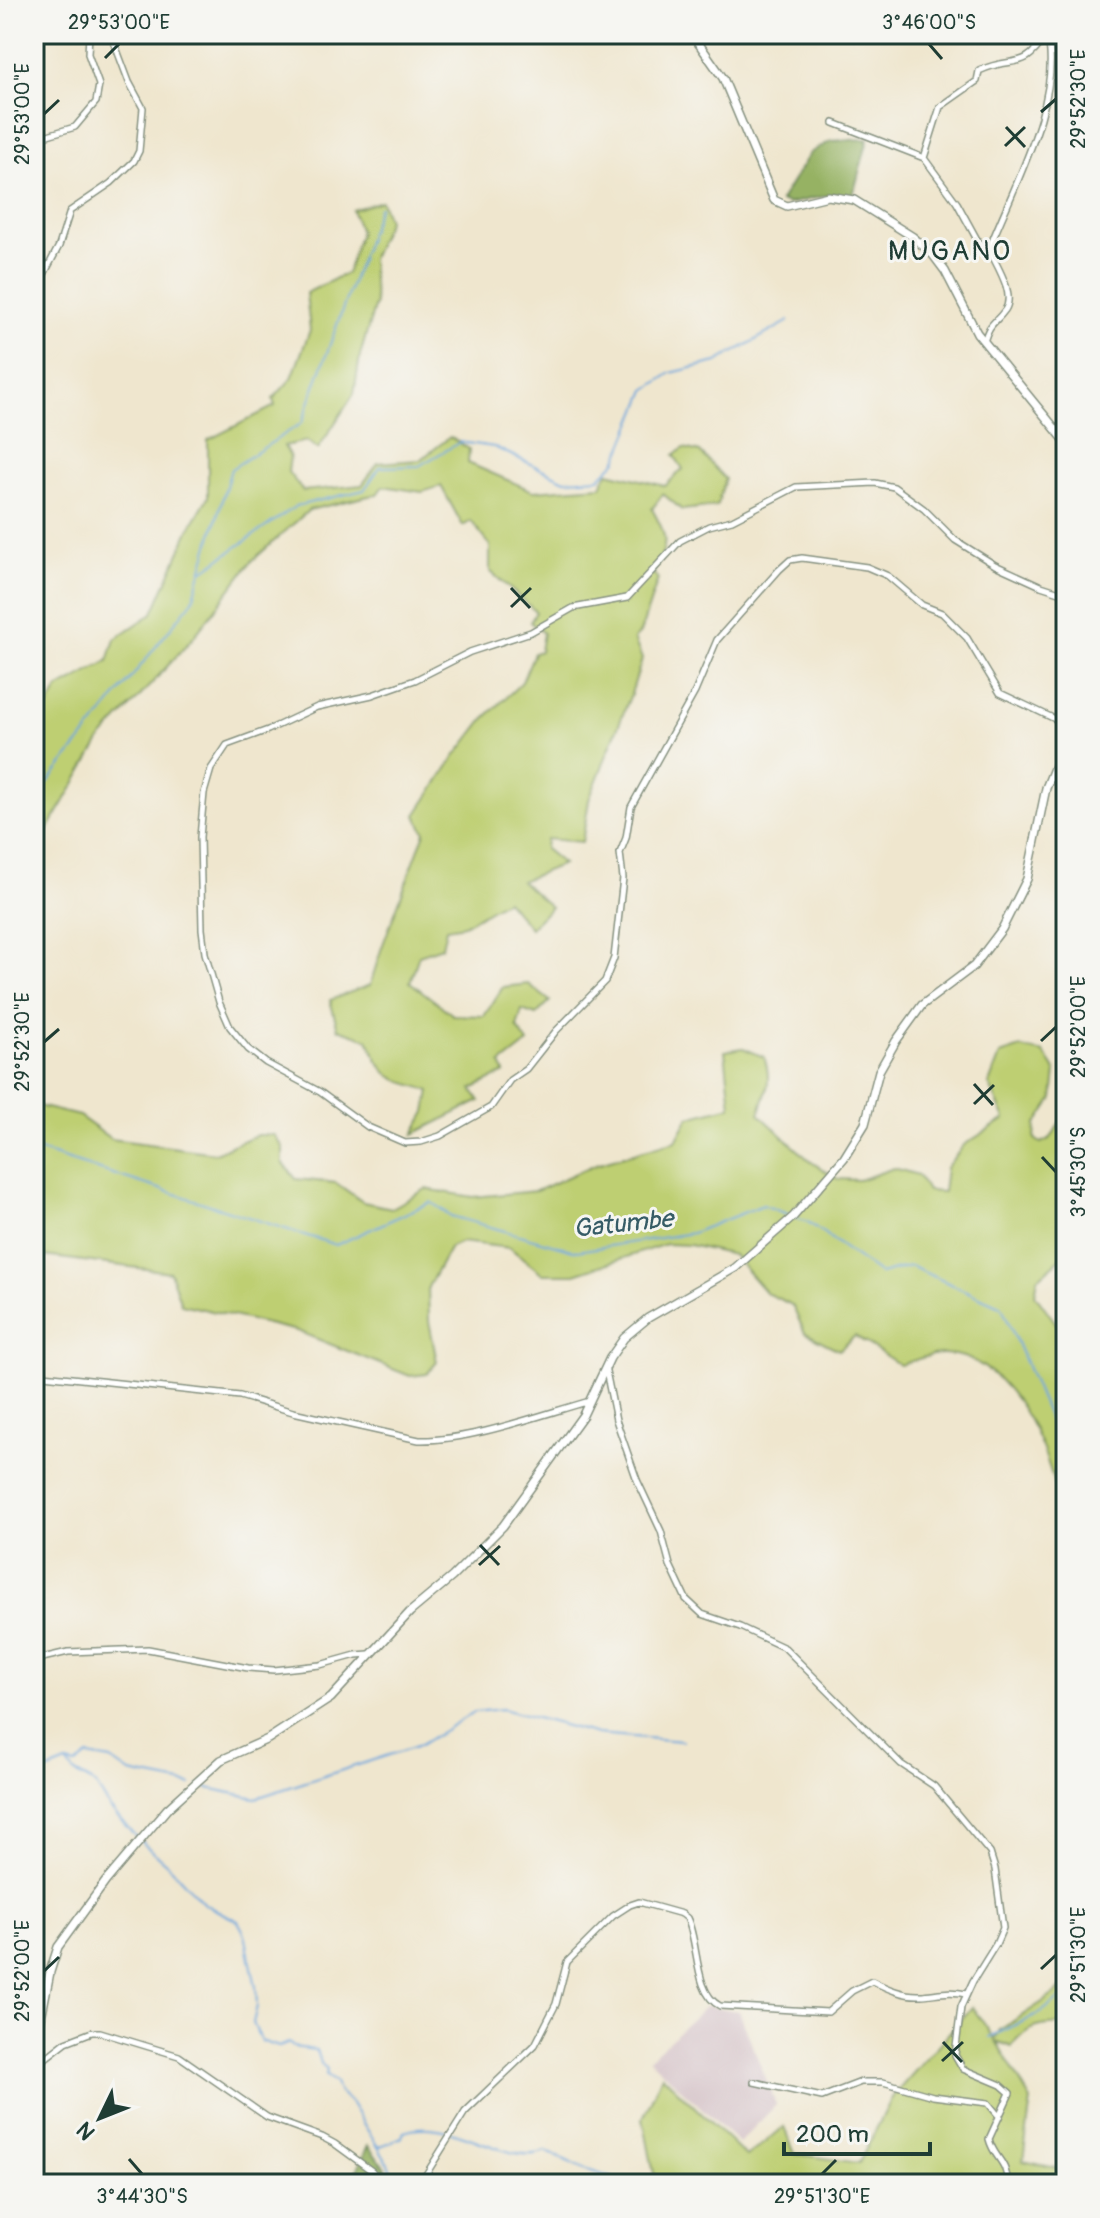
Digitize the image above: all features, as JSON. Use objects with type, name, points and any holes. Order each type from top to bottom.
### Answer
[{"type":"main road","points":[[692,34],[723,78],[774,200],[787,206],[828,196],[854,200],[913,237],[945,271],[970,323],[984,343],[1066,442]]},
{"type":"main road","points":[[34,2054],[58,1947],[106,1881],[153,1825],[196,1780],[221,1760],[268,1739],[324,1704],[410,1612],[494,1537],[591,1401],[616,1349],[633,1330],[648,1318],[735,1268],[793,1217],[850,1151],[865,1124],[883,1062],[902,1032],[922,1005],[981,958],[1002,929],[1027,879],[1046,788],[1066,739]]},
{"type":"street","points":[[34,139],[75,127],[96,102],[99,85],[89,58],[89,34]]},
{"type":"street","points":[[34,293],[59,246],[70,211],[111,183],[134,161],[139,151],[143,108],[129,82],[111,34]]},
{"type":"street","points":[[989,249],[1006,206],[1021,180],[1050,88],[1052,52],[1047,34]]},
{"type":"street","points":[[924,158],[940,107],[977,81],[979,71],[992,64],[1024,61],[1036,53],[1047,34]]},
{"type":"street","points":[[834,123],[924,158],[957,203],[980,245],[989,249],[1009,297],[1007,308],[989,325],[984,343]]},
{"type":"street","points":[[1066,594],[995,565],[955,540],[924,509],[894,487],[875,483],[796,487],[732,520],[709,526],[680,541],[627,598],[573,608],[531,632],[470,652],[415,680],[372,695],[317,707],[233,742],[220,751],[211,769],[204,793],[201,826],[202,929],[205,953],[219,1002],[230,1027],[248,1049],[392,1140],[421,1142],[440,1136],[491,1107],[510,1080],[526,1069],[556,1031],[605,981],[614,958],[623,878],[620,853],[631,807],[695,692],[717,640],[790,560],[802,558],[858,565],[888,576],[922,605],[942,613],[967,638],[1000,693],[1055,719],[1066,720]]},
{"type":"street","points":[[605,1370],[616,1420],[637,1480],[661,1531],[670,1565],[686,1599],[702,1614],[785,1648],[901,1764],[934,1786],[990,1853],[1003,1928],[961,2007],[955,2055],[963,2069],[1008,2089],[1009,2098],[998,2115],[989,2139],[1007,2169],[1007,2184]]},
{"type":"street","points":[[34,1374],[240,1396],[293,1412],[419,1440],[474,1433],[591,1401]]},
{"type":"street","points":[[34,1660],[68,1652],[148,1649],[274,1670],[320,1665],[369,1654]]},
{"type":"street","points":[[420,2184],[465,2112],[535,2045],[556,2004],[567,1962],[613,1916],[630,1905],[639,1902],[687,1918],[704,1988],[713,2002],[720,2006],[828,2012],[852,1991],[872,1981],[907,1994],[945,1991],[966,1994]]},
{"type":"street","points":[[34,2067],[66,2042],[92,2032],[169,2052],[267,2117],[335,2144],[372,2171],[383,2184]]},
{"type":"street","points":[[754,2082],[822,2097],[861,2082],[883,2082],[933,2096],[988,2103],[998,2115]]},
{"type":"shaded area","points":[[706,2006],[739,2011],[776,2105],[739,2143],[649,2059]]},
{"type":"green space","points":[[868,139],[852,199],[834,194],[788,204],[780,201],[810,153],[831,141]]},
{"type":"green space","points":[[381,201],[388,220],[371,259],[375,304],[360,356],[354,394],[318,449],[307,441],[284,446],[290,457],[288,472],[303,491],[362,485],[378,463],[420,460],[450,437],[469,449],[468,463],[533,491],[601,486],[608,472],[665,486],[683,469],[674,455],[684,448],[700,452],[725,479],[717,506],[682,510],[663,494],[652,509],[664,534],[664,548],[653,573],[658,579],[640,633],[634,639],[642,659],[589,800],[582,842],[546,839],[545,849],[563,864],[521,881],[551,907],[530,928],[506,900],[464,925],[446,928],[442,947],[419,955],[410,982],[453,1015],[484,1016],[503,987],[528,984],[550,1001],[536,1015],[522,1010],[517,1027],[528,1043],[501,1064],[505,1073],[472,1089],[480,1101],[414,1134],[426,1112],[430,1091],[390,1076],[379,1063],[368,1039],[338,1029],[330,1000],[370,985],[425,832],[416,815],[484,719],[522,682],[534,653],[540,651],[543,633],[530,622],[536,612],[490,571],[490,545],[471,521],[463,526],[441,486],[422,492],[383,486],[377,494],[309,510],[252,561],[193,638],[102,738],[34,853],[34,721],[45,712],[58,689],[108,661],[115,639],[153,613],[190,528],[208,497],[208,440],[275,406],[273,399],[292,378],[310,330],[306,293],[347,273],[360,232],[352,210]]},
{"type":"green space","points":[[743,1048],[764,1057],[768,1072],[768,1086],[759,1114],[810,1161],[838,1179],[859,1180],[894,1168],[918,1175],[927,1191],[943,1192],[946,1168],[964,1145],[1005,1119],[989,1084],[1000,1055],[1021,1048],[1044,1053],[1056,1072],[1053,1099],[1036,1125],[1035,1139],[1041,1143],[1051,1138],[1066,1112],[1066,1254],[1038,1278],[1035,1294],[1066,1337],[1066,1579],[1061,1556],[1057,1498],[1049,1467],[1030,1422],[1002,1382],[984,1367],[964,1357],[937,1354],[900,1365],[855,1336],[839,1350],[805,1333],[792,1305],[766,1293],[733,1255],[689,1245],[666,1244],[575,1274],[543,1274],[510,1248],[461,1242],[450,1247],[428,1287],[429,1321],[437,1362],[427,1374],[410,1376],[297,1331],[181,1304],[170,1272],[44,1256],[34,1250],[34,1105],[79,1116],[111,1139],[215,1153],[256,1135],[274,1135],[283,1147],[283,1163],[296,1179],[336,1183],[363,1202],[392,1208],[426,1189],[473,1197],[536,1191],[596,1164],[676,1141],[689,1117],[731,1106],[725,1051]]},
{"type":"green space","points":[[1066,1983],[1066,2024],[1035,2027],[1012,2047],[996,2041],[1031,2100],[1023,2161],[1066,2170],[1066,2184],[656,2184],[643,2118],[662,2075],[746,2157],[784,2127],[795,2154],[859,2163],[893,2096],[972,2007],[995,2039],[1000,2030]]},
{"type":"green space","points":[[368,2146],[385,2168],[386,2184],[350,2184]]},
{"type":"waterway","points":[[34,800],[193,600],[231,469],[302,423],[379,207]]},
{"type":"waterway","points":[[201,572],[296,506],[364,490],[380,467],[419,466],[460,442],[494,447],[565,480],[599,478],[617,460],[646,390],[671,373],[717,362],[789,321]]},
{"type":"waterway","name":"Gatumbe","points":[[34,1149],[336,1245],[431,1202],[451,1216],[577,1251],[692,1233],[763,1205],[790,1215]]},
{"type":"waterway","name":"Gatumbe","points":[[796,1218],[808,1222],[880,1274],[910,1266],[1002,1307],[1066,1459]]},
{"type":"waterway","points":[[1048,1419],[1066,1422]]},
{"type":"waterway","points":[[198,1786],[256,1798],[420,1745],[474,1712],[502,1709],[597,1734],[682,1741]]},
{"type":"waterway","points":[[34,1776],[67,1763],[76,1765],[88,1756],[111,1760],[130,1773],[191,1785]]},
{"type":"waterway","points":[[67,1763],[75,1773],[95,1784],[110,1808],[137,1838],[168,1865],[204,1904],[238,1921],[245,1934],[256,1987],[257,2006],[253,2023],[261,2041],[279,2047],[289,2043],[293,2047],[316,2050],[320,2063],[327,2069],[326,2076],[335,2082],[338,2091],[350,2102],[378,2147],[402,2137],[404,2131],[440,2129],[514,2153],[545,2151],[615,2179]]},
{"type":"waterway","points":[[990,2037],[1035,2016],[1066,1995]]},
{"type":"waterway","points":[[378,2147],[396,2184]]},
{"type":"district","name":"MUGANO","points":[[950,250]]}]
